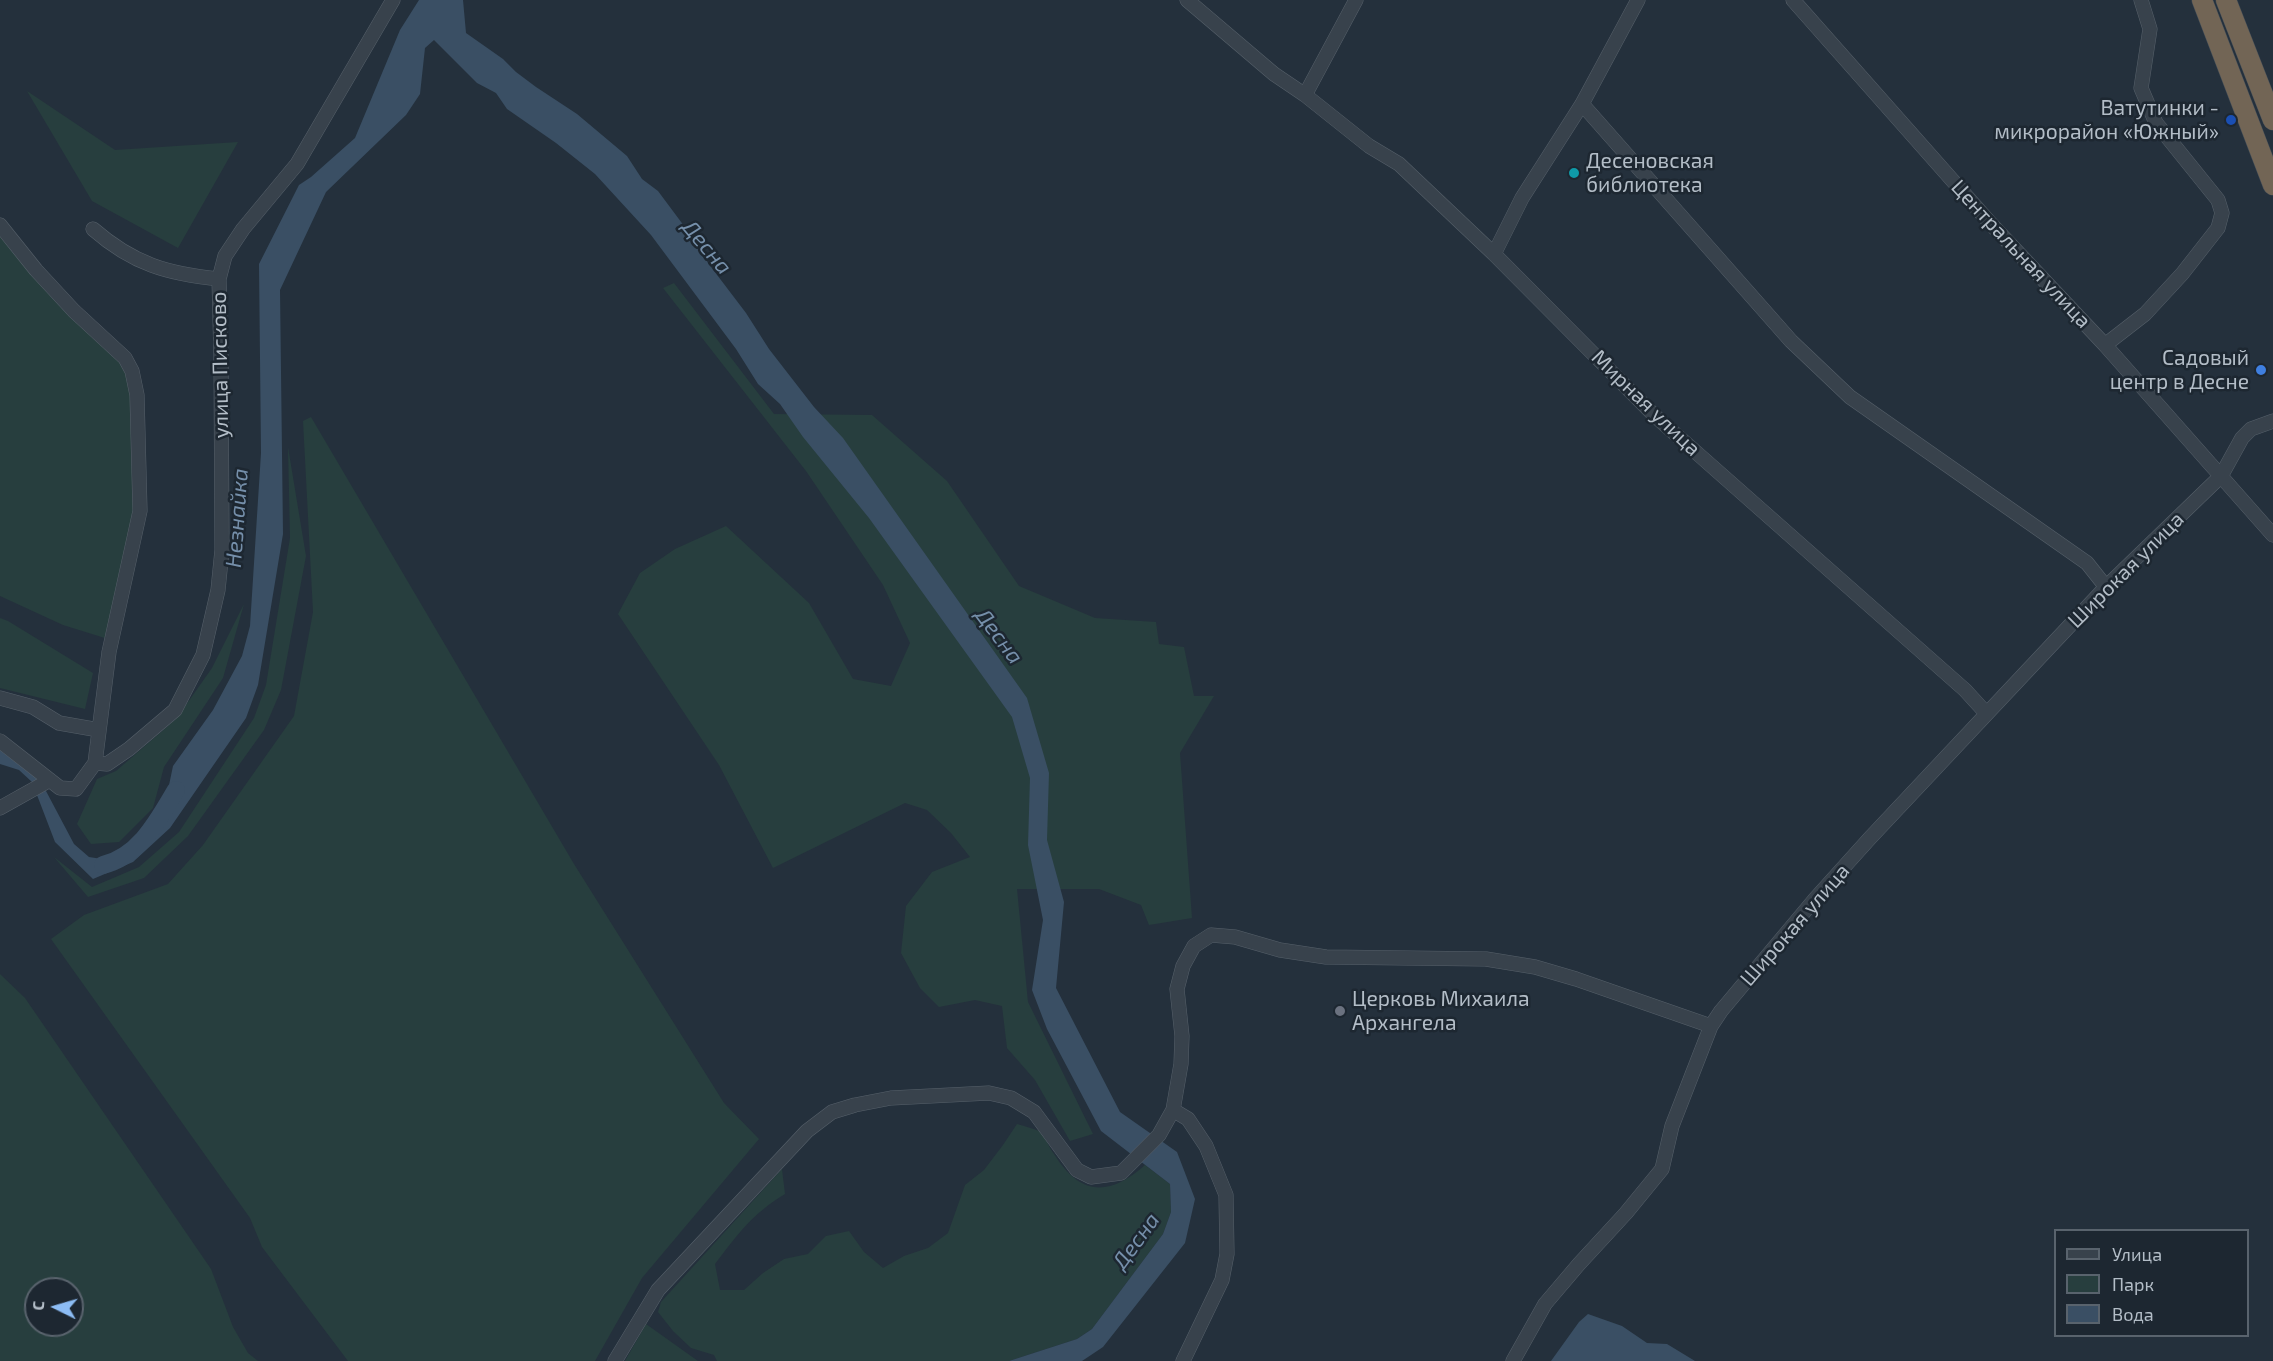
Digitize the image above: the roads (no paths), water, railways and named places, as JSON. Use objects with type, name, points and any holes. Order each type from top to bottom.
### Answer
[{"type":"highway","points":[[2202,0],[2273,185]]},
{"type":"highway","points":[[2226,0],[2273,120]]},
{"type":"street","name":"улица Писково","points":[[95,763],[107,764],[175,710],[202,655],[218,590],[222,550],[219,279],[225,256],[243,229],[297,164],[393,0]]},
{"type":"street","name":"Мирная улица","points":[[1187,0],[1274,74],[1305,95],[1369,146],[1399,164],[1494,254],[1655,416],[1965,690],[1986,713]]},
{"type":"street","points":[[1305,95],[1356,0]]},
{"type":"street","points":[[1494,254],[1522,198],[1582,104],[1638,0]]},
{"type":"street","name":"Центральная улица","points":[[1793,0],[1991,224],[2105,345],[2273,535]]},
{"type":"street","points":[[2105,345],[2145,314],[2182,274],[2218,228],[2222,213],[2218,200],[2156,123],[2141,88],[2150,29],[2141,0]]},
{"type":"street","points":[[1582,104],[1791,341],[1850,398],[2086,563],[2106,587]]},
{"type":"street","points":[[0,225],[36,270],[74,311],[125,358],[132,370],[137,395],[140,511],[109,652],[95,763],[76,789],[60,788],[47,782],[0,741]]},
{"type":"street","points":[[93,229],[139,261],[182,275],[219,279]]},
{"type":"street","name":"Широкая улица","points":[[1513,1361],[1545,1304],[1578,1264],[1641,1197],[1662,1169],[1672,1126],[1711,1026],[1721,1011],[1815,899],[1986,713],[2106,587],[2221,476],[2242,438],[2252,429],[2273,421]]},
{"type":"street","points":[[0,698],[33,707],[59,723],[99,730]]},
{"type":"street","points":[[0,808],[47,782]]},
{"type":"street","points":[[615,1361],[658,1290],[807,1131],[832,1112],[891,1098],[989,1094],[1011,1098],[1034,1112],[1077,1170],[1091,1177],[1121,1173],[1159,1135],[1173,1110],[1181,1064],[1182,1036],[1177,989],[1183,966],[1194,946],[1211,935],[1235,937],[1280,950],[1326,957],[1486,959],[1535,967],[1711,1026]]},
{"type":"street","points":[[1173,1110],[1188,1119],[1206,1146],[1226,1196],[1227,1254],[1222,1280],[1183,1361]]},
{"type":"water","points":[[419,0],[463,0],[466,33],[503,59],[536,87],[577,114],[627,156],[642,179],[658,191],[746,313],[769,349],[814,407],[843,438],[1027,698],[1049,773],[1047,840],[1064,902],[1056,988],[1120,1112],[1177,1152],[1195,1199],[1185,1243],[1103,1347],[1082,1361],[1009,1361],[1077,1339],[1092,1329],[1163,1234],[1171,1212],[1170,1184],[1101,1131],[1047,1029],[1032,990],[1043,920],[1028,845],[1030,778],[1012,717],[869,518],[803,437],[780,404],[758,384],[736,349],[651,235],[595,174],[507,109],[496,93],[477,83],[434,40],[425,48],[420,94],[406,115],[326,192],[280,290],[283,534],[258,685],[246,718],[170,828],[133,862],[93,879],[55,842],[32,782],[19,770],[0,764],[0,747],[37,774],[74,844],[89,857],[115,861],[148,838],[163,814],[173,766],[213,710],[242,656],[250,626],[261,453],[259,264],[299,185],[355,138],[400,30]]},
{"type":"water","points":[[1588,1314],[1622,1326],[1647,1343],[1667,1344],[1695,1361],[1551,1361],[1579,1322]]},
{"type":"waterway","name":"Незнайка","points":[[103,865],[127,854],[138,845],[155,825],[176,790]]},
{"type":"place","name":"Ватутинки - микрорайон «Южный»","points":[[2231,120]]},
{"type":"place","name":"Десеновская библиотека","points":[[1574,173]]},
{"type":"place","name":"Садовый центр в Десне","points":[[2261,370]]},
{"type":"place","name":"Церковь Михаила Архангела","points":[[1340,1011]]},
{"type":"water label","name":"Десна","points":[[707,247]]},
{"type":"water label","name":"Десна","points":[[999,636]]},
{"type":"water label","name":"Десна","points":[[1136,1241]]}]
